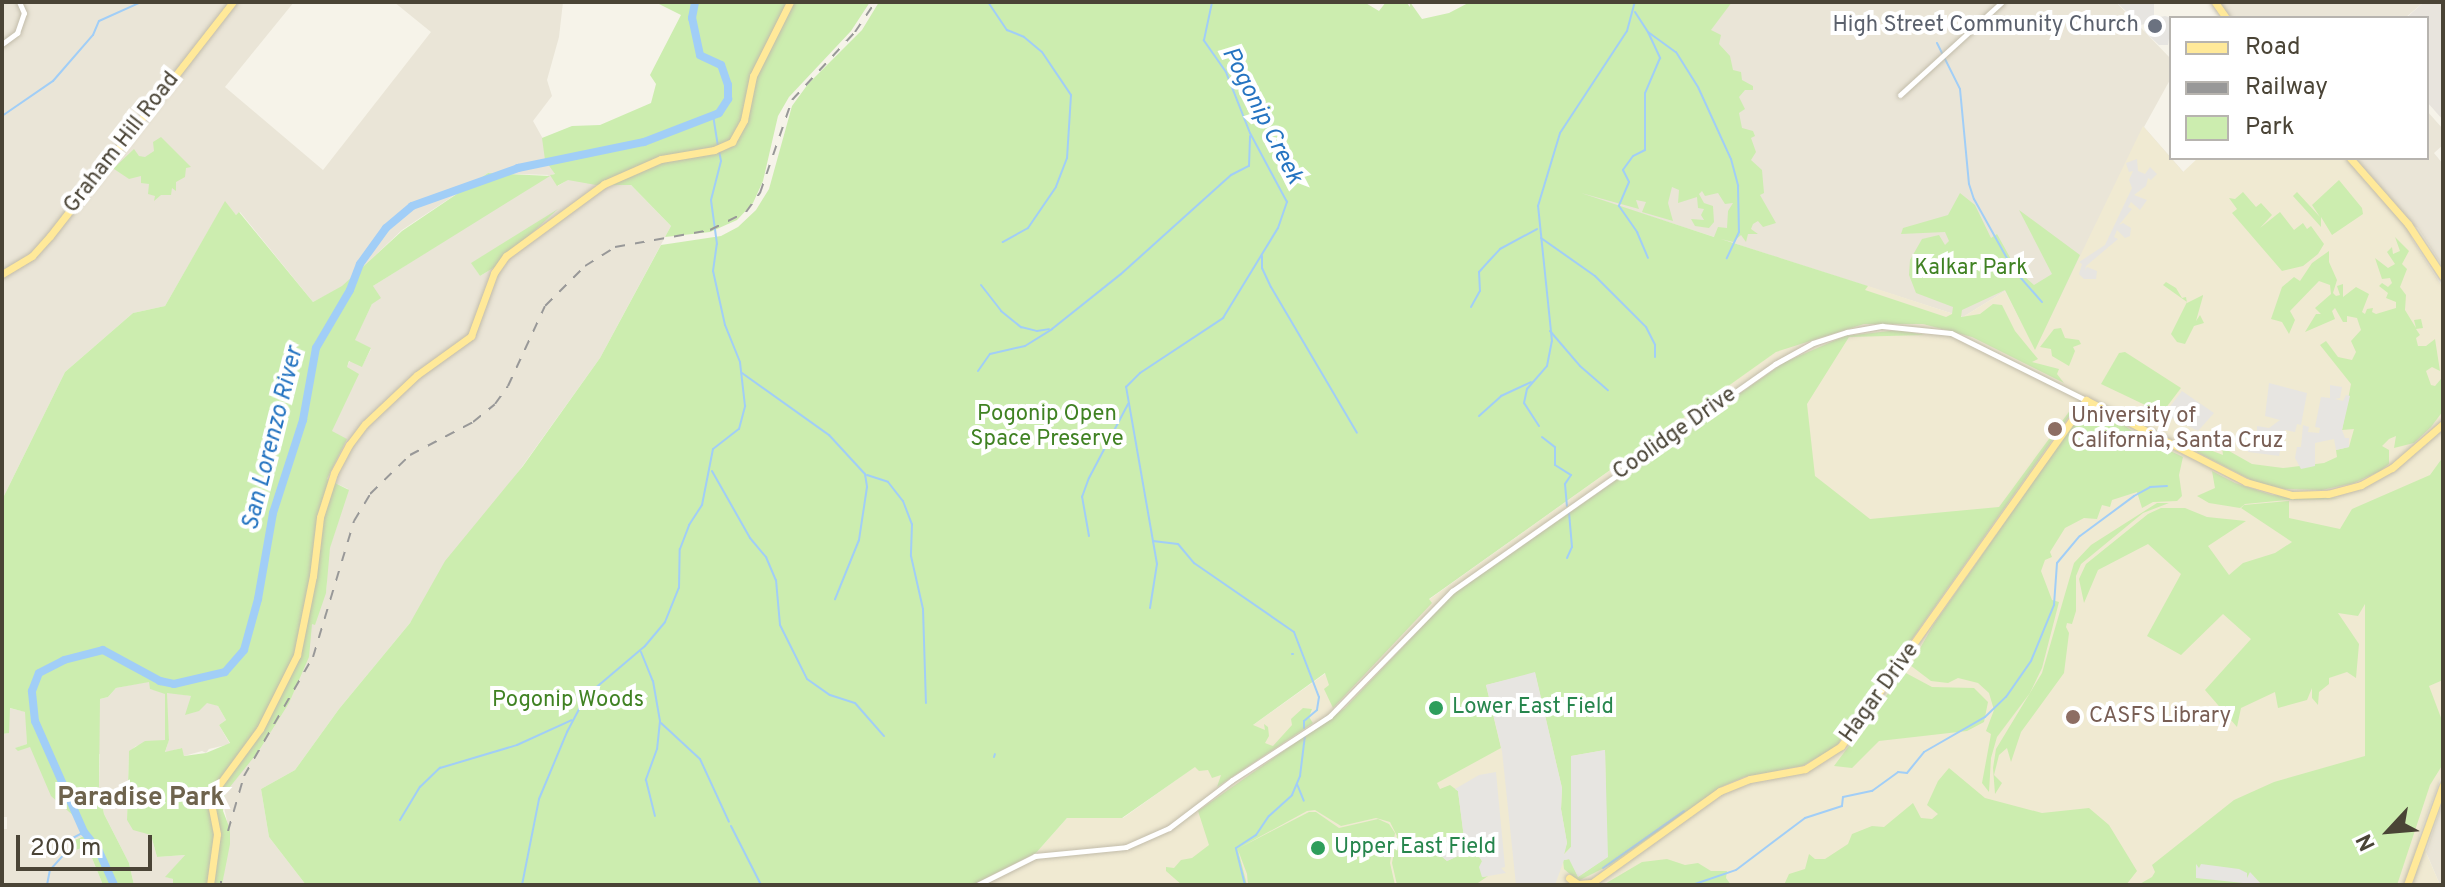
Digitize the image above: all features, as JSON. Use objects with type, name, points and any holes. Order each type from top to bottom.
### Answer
[{"type":"main road","name":"Graham Hill Road","points":[[2,274],[32,256],[50,236],[233,2]]},
{"type":"main road","points":[[210,885],[216,842],[210,797],[260,729],[297,655],[313,576],[320,517],[334,473],[349,445],[365,424],[417,375],[471,336],[494,273],[506,256],[596,188],[661,159],[718,149],[732,142],[742,127],[753,76],[790,2]]},
{"type":"main road","points":[[2352,160],[2408,224],[2443,277]]},
{"type":"main road","name":"Coolidge Drive","points":[[2086,400],[2246,482],[2292,495],[2328,494],[2361,485],[2392,468],[2443,424]]},
{"type":"main road","name":"Hagar Drive","points":[[1590,884],[1720,791],[1750,779],[1805,769],[1841,746],[2086,400]]},
{"type":"main road","name":"Coolidge Drive","points":[[2435,429],[2443,416]]},
{"type":"main road","points":[[2407,885],[2443,785]]},
{"type":"main road","points":[[1568,882],[1590,884]]},
{"type":"street","points":[[2,44],[17,33],[24,13],[19,2]]},
{"type":"street","points":[[1900,95],[2002,2]]},
{"type":"street","name":"Coolidge Drive","points":[[977,885],[1035,856],[1126,847],[1169,828],[1232,780],[1335,712],[1452,591],[1758,376],[1813,343],[1847,332],[1882,326],[1951,333],[2086,400]]},
{"type":"shaded area","points":[[2,2],[294,2],[225,87],[323,170],[431,32],[394,2],[563,2],[559,37],[547,80],[552,96],[533,121],[561,171],[551,175],[558,186],[591,165],[624,178],[671,226],[600,358],[410,623],[339,709],[295,770],[261,789],[269,837],[306,885],[222,885],[230,834],[223,803],[225,792],[326,592],[327,580],[324,580],[330,547],[348,489],[327,479],[346,439],[331,432],[358,374],[346,368],[350,361],[362,366],[371,349],[354,340],[372,304],[373,286],[549,175],[488,173],[402,230],[342,287],[313,302],[240,212],[236,215],[225,202],[165,306],[133,313],[65,372],[2,500]],"holes":[[[552,214],[495,267],[480,276],[472,263]]]},
{"type":"shaded area","points":[[1675,2],[2116,2],[2169,57],[2169,82],[2144,127],[2169,155],[2169,160],[2173,160],[2281,283],[2035,350],[2005,291],[1963,317],[1562,188]]},
{"type":"shaded area","points":[[2116,2],[2154,2],[2154,16],[2150,19],[2169,17],[2168,45],[2159,45],[2144,31],[2159,20],[2141,25]]},
{"type":"shaded area","points":[[2216,2],[2424,2],[2407,16],[2226,16]]},
{"type":"shaded area","points":[[2424,2],[2443,2],[2443,120],[2429,104],[2429,16],[2408,16]]},
{"type":"shaded area","points":[[2429,113],[2443,129],[2443,145],[2434,153],[2443,164],[2443,267],[2418,228],[2408,223],[2354,160],[2429,160]]},
{"type":"shaded area","name":"University of California, Santa Cruz","points":[[2143,126],[2169,156],[2169,160],[2183,172],[2196,160],[2349,160],[2385,203],[2393,205],[2408,224],[2412,239],[2443,288],[2443,772],[2419,836],[2440,885],[915,885],[1036,853],[1067,818],[1123,818],[1868,286],[1963,317],[2005,291],[2035,349]]},
{"type":"shaded area","points":[[2137,159],[2138,171],[2145,174],[2150,167],[2157,174],[2151,180],[2148,178],[2146,186],[2134,195],[2147,200],[2140,210],[2131,202],[2128,207],[2132,209],[2119,225],[2123,223],[2131,228],[2130,236],[2125,238],[2117,230],[2114,237],[2118,239],[2086,266],[2085,271],[2087,267],[2097,271],[2096,279],[2084,279],[2079,274],[2082,264],[2079,262],[2105,245],[2132,188],[2129,180],[2133,171],[2129,172],[2126,163]]},
{"type":"shaded area","points":[[2269,383],[2307,393],[2301,425],[2297,424],[2295,432],[2285,430],[2279,456],[2248,452],[2250,442],[2257,437],[2257,426],[2269,428],[2280,420],[2265,416]]},
{"type":"shaded area","points":[[2330,385],[2342,387],[2340,398],[2335,399],[2343,401],[2346,395],[2350,396],[2342,430],[2345,438],[2349,438],[2349,447],[2336,450],[2334,439],[2315,443],[2315,466],[2301,469],[2295,458],[2297,447],[2301,447],[2303,425],[2309,427],[2308,432],[2319,433],[2320,428],[2315,427],[2321,397],[2330,398]]},
{"type":"shaded area","points":[[2182,391],[2214,413],[2198,431],[2164,414]]},
{"type":"shaded area","points":[[1535,672],[1562,788],[1561,809],[1567,843],[1564,855],[1571,847],[1571,756],[1605,750],[1608,857],[1578,877],[1569,859],[1564,860],[1555,885],[1516,885],[1502,751],[1486,685]]},
{"type":"shaded area","points":[[150,681],[150,689],[191,696],[218,706],[226,720],[219,725],[230,744],[209,749],[206,753],[202,751],[184,756],[181,748],[165,753],[169,739],[166,699],[165,740],[136,746],[129,752],[127,820],[151,835],[157,857],[185,855],[166,877],[174,879],[173,885],[134,885],[129,863],[104,814],[99,789],[100,754],[88,755],[100,699],[108,697],[116,688]]},
{"type":"shaded area","points":[[9,708],[26,712],[27,744],[16,748],[30,746],[77,818],[84,836],[72,840],[76,850],[87,846],[103,885],[2,885],[2,829],[7,829],[7,817],[2,817],[2,734],[8,733]]},
{"type":"shaded area","points":[[1496,772],[1505,867],[1501,868],[1506,873],[1482,877],[1479,867],[1482,861],[1474,849],[1447,861],[1432,848],[1449,836],[1464,838],[1458,791],[1455,789],[1479,775]]},
{"type":"shaded area","points":[[2443,801],[2443,885],[2440,885],[2426,852]]},
{"type":"shaded area","points":[[2196,864],[2199,868],[2201,864],[2239,869],[2247,873],[2247,878],[2250,872],[2262,885],[2196,878]]},
{"type":"green space","points":[[655,2],[870,2],[851,31],[789,97],[778,116],[763,181],[753,203],[737,220],[710,232],[665,237],[671,226],[631,185],[596,185],[568,180],[557,186],[550,175],[555,174],[545,160],[542,138],[572,126],[600,125],[651,103],[656,84],[650,75],[681,15]]},
{"type":"green space","name":"Pogonip Woods","points":[[879,2],[1364,2],[1379,11],[1386,2],[1406,2],[1410,7],[1410,2],[1422,19],[1449,13],[1470,2],[1732,2],[1711,30],[1721,35],[1719,44],[1730,56],[1733,70],[1741,72],[1742,80],[1753,86],[1753,90],[1745,90],[1739,97],[1745,109],[1739,113],[1742,128],[1753,131],[1755,136],[1751,138],[1756,152],[1751,160],[1762,170],[1764,193],[1760,195],[1776,223],[1763,227],[1758,221],[1753,224],[1751,229],[1758,234],[1748,234],[1746,242],[1741,235],[1733,242],[1721,239],[1868,286],[1865,290],[1946,317],[1952,314],[1953,307],[1916,293],[1909,275],[1910,260],[1922,239],[1939,235],[1945,245],[1949,241],[1945,232],[1901,234],[1903,228],[1948,215],[1960,193],[1975,205],[1991,238],[1997,234],[2017,270],[2034,285],[2052,274],[2019,210],[2080,255],[2035,350],[2005,290],[1962,310],[1961,317],[1980,314],[1993,304],[2002,305],[2015,331],[2038,359],[2032,362],[2059,369],[2057,374],[2064,383],[1972,337],[1923,324],[1864,324],[1776,352],[1429,599],[1432,603],[1333,708],[1324,689],[1329,685],[1325,673],[1253,725],[1265,730],[1264,724],[1268,727],[1269,736],[1265,743],[1273,746],[1292,725],[1291,719],[1303,708],[1312,709],[1309,717],[1313,723],[1217,787],[1221,775],[1212,778],[1208,770],[1199,771],[1195,767],[1122,818],[1067,818],[1036,853],[972,885],[306,885],[269,837],[261,789],[295,770],[339,709],[410,623],[445,561],[523,466],[600,358],[661,245],[721,236],[738,227],[756,210],[769,189],[792,106],[808,84],[862,30]],"holes":[[[1672,187],[1679,190],[1678,203],[1697,197],[1698,208],[1704,209],[1701,215],[1704,220],[1691,219],[1695,226],[1709,228],[1714,222],[1713,206],[1704,203],[1699,194],[1702,191],[1705,196],[1718,193],[1725,204],[1733,203],[1728,211],[1727,228],[1718,227],[1714,237],[1581,193],[1639,209],[1636,200],[1646,202],[1642,212],[1673,221],[1668,203]]]},
{"type":"green space","points":[[161,137],[191,167],[186,168],[185,177],[176,182],[176,191],[172,188],[171,195],[161,195],[154,201],[155,196],[148,194],[149,184],[141,183],[141,176],[129,179],[105,163],[115,167],[134,149],[139,156],[145,157],[154,151],[153,142]]},
{"type":"green space","points":[[488,173],[550,176],[373,286],[381,298],[372,304],[355,340],[371,348],[362,367],[349,361],[347,367],[359,374],[332,431],[347,439],[327,479],[349,490],[330,548],[326,593],[315,625],[312,624],[309,657],[289,703],[258,752],[225,793],[223,811],[230,829],[230,844],[222,885],[173,885],[173,879],[165,877],[185,855],[157,857],[151,835],[133,830],[127,820],[129,751],[145,741],[165,740],[165,694],[150,689],[149,682],[116,688],[108,697],[100,699],[99,789],[104,814],[129,863],[134,885],[103,885],[87,846],[76,850],[72,841],[84,836],[76,818],[51,796],[30,747],[18,751],[15,748],[27,744],[25,712],[10,708],[9,733],[2,734],[2,500],[65,372],[133,313],[165,306],[225,201],[236,215],[239,212],[313,302],[342,286],[402,231]],"holes":[[[167,693],[191,696],[185,715],[199,711],[207,703],[218,706],[226,720],[219,725],[230,743],[206,753],[184,756],[182,748],[165,752],[169,740]]]},
{"type":"green space","points":[[2339,180],[2362,208],[2363,214],[2332,235],[2321,217],[2321,227],[2293,196],[2297,192],[2320,217],[2312,205]]},
{"type":"green space","points":[[2243,192],[2256,207],[2261,203],[2272,215],[2260,228],[2280,212],[2294,230],[2303,223],[2307,229],[2311,226],[2324,244],[2318,254],[2303,266],[2282,271],[2232,213],[2237,209],[2229,198],[2235,199]]},
{"type":"green space","points":[[558,209],[495,267],[480,276],[471,263]]},
{"type":"green space","points":[[2395,237],[2409,251],[2402,264],[2407,269],[2400,287],[2406,295],[2405,310],[2416,328],[2414,320],[2421,319],[2423,328],[2416,329],[2420,335],[2416,338],[2418,346],[2426,346],[2435,339],[2440,371],[2432,367],[2426,371],[2431,385],[2435,386],[2441,379],[2443,411],[2431,427],[2414,443],[2394,448],[2396,436],[2389,439],[2382,446],[2389,450],[2389,464],[2380,471],[2354,483],[2322,490],[2284,489],[2255,482],[2197,452],[2201,438],[2202,447],[2223,455],[2222,447],[2252,464],[2283,468],[2324,463],[2337,457],[2336,450],[2349,447],[2354,429],[2342,430],[2351,384],[2320,345],[2326,341],[2338,357],[2352,360],[2356,352],[2351,341],[2361,330],[2357,318],[2347,316],[2347,322],[2343,322],[2335,308],[2332,311],[2335,319],[2305,332],[2316,314],[2321,314],[2315,308],[2331,294],[2330,285],[2319,281],[2290,311],[2295,320],[2289,334],[2282,322],[2271,319],[2282,287],[2294,277],[2300,281],[2312,263],[2329,251],[2329,262],[2337,280],[2333,293],[2336,296],[2340,295],[2337,286],[2343,284],[2343,297],[2356,287],[2369,294],[2362,312],[2365,314],[2367,309],[2373,308],[2372,312],[2376,314],[2396,308],[2396,302],[2386,298],[2388,293],[2379,286],[2382,283],[2388,287],[2392,283],[2390,278],[2382,279],[2375,258],[2388,268],[2395,264],[2387,252],[2392,247],[2393,254],[2400,251]]},
{"type":"green space","points":[[2166,282],[2176,288],[2182,298],[2186,297],[2187,302],[2163,285]]},
{"type":"green space","points":[[2203,295],[2196,321],[2200,315],[2204,323],[2194,326],[2185,344],[2177,342],[2171,334],[2187,302]]},
{"type":"green space","points":[[2061,328],[2065,338],[2079,340],[2081,344],[2073,347],[2075,351],[2069,366],[2052,356],[2051,349],[2040,347],[2054,329]]},
{"type":"green space","points":[[1898,330],[1925,335],[1849,337],[1807,404],[1815,476],[1870,519],[1999,507],[2077,405],[1835,748],[1802,766],[1744,777],[1721,787],[1610,865],[1578,881],[1564,869],[1563,860],[1570,859],[1578,877],[1607,857],[1605,750],[1571,756],[1571,847],[1563,855],[1567,843],[1561,809],[1562,788],[1535,673],[1486,685],[1501,748],[1437,783],[1440,789],[1450,785],[1458,791],[1464,838],[1448,837],[1432,848],[1447,861],[1466,852],[1476,852],[1482,861],[1483,877],[1488,876],[1475,885],[1397,885],[1392,863],[1397,836],[1390,822],[1376,818],[1341,826],[1315,810],[1307,811],[1239,848],[1309,812],[1316,812],[1339,828],[1378,819],[1389,824],[1395,833],[1390,863],[1395,885],[1248,885],[1238,850],[1247,885],[1182,885],[1166,871],[1166,867],[1174,868],[1181,860],[1192,858],[1209,845],[1198,811],[1345,708],[1452,595],[1785,362],[1845,336]]},
{"type":"green space","points":[[2125,352],[2181,388],[2162,413],[2101,384],[2119,353]]},
{"type":"green space","points":[[2092,408],[2124,425],[2151,445],[2156,444],[2183,457],[2179,475],[2182,496],[2177,501],[2153,502],[2142,508],[2137,492],[2112,500],[2110,507],[2102,505],[2097,519],[2084,518],[2065,528],[2050,552],[2052,557],[2045,560],[2041,571],[2052,600],[2059,602],[2042,668],[2030,693],[1997,737],[1991,758],[1989,792],[1982,783],[1991,734],[1986,731],[1994,710],[1989,693],[1978,683],[1958,678],[1948,683],[1931,681],[1910,665],[1920,653],[1934,624],[2042,469],[2085,409]]},
{"type":"green space","points":[[2443,457],[2443,680],[2429,686],[2443,723],[2443,764],[2430,785],[2397,885],[2138,885],[2152,877],[2155,872],[2152,865],[2234,800],[2274,782],[2365,756],[2365,604],[2358,616],[2338,613],[2359,644],[2356,678],[2347,672],[2329,678],[2329,684],[2319,692],[2318,705],[2312,698],[2312,688],[2307,700],[2278,708],[2275,692],[2241,708],[2237,727],[2205,690],[2251,639],[2223,614],[2181,655],[2147,636],[2181,574],[2148,544],[2098,570],[2084,603],[2079,579],[2086,564],[2148,514],[2161,508],[2185,508],[2207,517],[2246,521],[2208,546],[2229,575],[2243,563],[2275,553],[2292,542],[2241,508],[2244,505],[2289,501],[2289,518],[2340,529],[2352,509],[2430,475]]},
{"type":"green space","points":[[2212,471],[2235,483],[2272,495],[2340,499],[2287,500],[2245,504],[2240,508],[2209,503],[2197,496],[2215,488]]},
{"type":"green space","points":[[2157,503],[2169,503],[2143,513],[2081,564],[2076,576],[2076,611],[2072,624],[2067,623],[2066,627],[2069,633],[2064,673],[2021,732],[2011,762],[2007,748],[1999,755],[1994,775],[2002,783],[1995,794],[1993,768],[1996,749],[2042,673],[2074,563],[2091,545]]},
{"type":"green space","points":[[1904,672],[1932,687],[1974,688],[1988,702],[1984,722],[1967,731],[1879,741],[1852,768],[1834,766]]},
{"type":"green space","points":[[1949,768],[1985,798],[2042,813],[2089,808],[2109,825],[2137,871],[2126,885],[1784,885],[1789,874],[1805,869],[1809,854],[1815,859],[1825,859],[1848,844],[1852,834],[1872,826],[1884,827],[1913,803],[1921,818],[1932,819],[1938,814],[1927,805],[1938,781]]},
{"type":"green space","points":[[1667,859],[1685,865],[1698,863],[1711,871],[1727,871],[1726,878],[1731,885],[1603,885],[1642,862]]},
{"type":"waterway","points":[[2,116],[53,81],[93,35],[99,21],[141,2]]},
{"type":"waterway","name":"San Lorenzo River","points":[[114,885],[99,851],[84,832],[35,721],[32,691],[39,673],[64,660],[103,650],[160,681],[174,684],[225,672],[244,650],[258,599],[273,513],[303,420],[316,348],[350,290],[360,264],[386,228],[412,206],[518,168],[644,142],[719,113],[728,99],[728,85],[721,65],[700,55],[692,18],[695,2]]},
{"type":"waterway","points":[[988,2],[1007,30],[1024,37],[1042,52],[1071,95],[1067,158],[1056,187],[1028,228],[1003,242]]},
{"type":"waterway","name":"Pogonip Creek","points":[[1150,608],[1157,564],[1126,387],[1140,373],[1223,318],[1278,228],[1287,202],[1250,133],[1226,72],[1204,40],[1212,2]]},
{"type":"waterway","points":[[1539,426],[1524,403],[1527,389],[1547,366],[1552,341],[1538,206],[1560,133],[1627,31],[1635,2]]},
{"type":"waterway","points":[[1635,12],[1648,32],[1676,52],[1698,87],[1731,159],[1738,186],[1739,232],[1727,258]]},
{"type":"waterway","points":[[1648,32],[1660,58],[1645,93],[1645,150],[1633,156],[1623,170],[1629,182],[1619,206],[1637,232],[1648,258]]},
{"type":"waterway","points":[[1937,43],[1960,89],[1969,184],[1974,199],[2013,269],[2042,302]]},
{"type":"waterway","points":[[713,115],[718,145]]},
{"type":"waterway","points":[[978,371],[990,354],[1025,346],[1052,329],[1121,274],[1231,175],[1249,166],[1250,136]]},
{"type":"waterway","points":[[522,885],[539,799],[567,732],[586,696],[645,646],[665,622],[679,588],[680,549],[689,525],[702,505],[713,449],[739,429],[745,406],[740,362],[725,325],[713,271],[717,244],[711,200],[721,161],[719,151]]},
{"type":"waterway","points":[[1471,307],[1480,291],[1479,272],[1500,249],[1537,229]]},
{"type":"waterway","points":[[1541,238],[1595,276],[1646,327],[1655,345],[1655,357]]},
{"type":"waterway","points":[[1262,256],[1262,268],[1271,287],[1357,433]]},
{"type":"waterway","points":[[981,285],[1001,311],[1021,327],[1037,331],[1049,329]]},
{"type":"waterway","points":[[1550,331],[1580,366],[1608,390]]},
{"type":"waterway","points":[[742,373],[829,435],[865,474],[867,487],[859,540],[835,599]]},
{"type":"waterway","points":[[1479,416],[1501,396],[1531,382]]},
{"type":"waterway","points":[[1089,536],[1082,497],[1128,404]]},
{"type":"waterway","points":[[1542,437],[1555,447],[1555,465],[1571,475],[1565,484],[1567,506]]},
{"type":"waterway","points":[[712,471],[750,538],[766,557],[776,580],[780,625],[807,679],[830,695],[855,703],[884,736]]},
{"type":"waterway","points":[[867,475],[888,482],[903,501],[912,524],[911,556],[923,609],[926,703]]},
{"type":"waterway","points":[[1692,885],[1736,870],[1805,818],[1842,806],[1843,797],[1872,791],[1898,772],[1907,773],[1924,752],[1985,717],[2006,697],[2031,661],[2054,605],[2057,563],[2080,536],[2134,496],[2150,487],[2167,486]]},
{"type":"waterway","points":[[1567,558],[1572,547],[1569,512]]},
{"type":"waterway","points":[[1153,541],[1178,544],[1194,563],[1294,632],[1319,697],[1317,710],[1304,721],[1304,728]]},
{"type":"waterway","points":[[641,652],[653,681],[660,721],[657,749],[646,780],[655,816]]},
{"type":"waterway","points":[[400,820],[420,787],[440,768],[517,745],[572,720]]},
{"type":"waterway","points":[[661,723],[700,759],[729,822]]},
{"type":"waterway","points":[[1245,885],[1236,848],[1256,835],[1269,816],[1292,795],[1300,776],[1305,737]]},
{"type":"waterway","points":[[1297,784],[1304,801]]},
{"type":"waterway","points":[[1603,868],[1684,811]]},
{"type":"waterway","points":[[731,826],[761,885]]},
{"type":"waterway","points":[[72,849],[71,839],[84,832]]},
{"type":"waterway","points":[[47,885],[50,870],[66,852]]},
{"type":"railway","points":[[228,831],[244,776],[313,657],[354,521],[370,494],[410,455],[473,422],[495,404],[508,386],[545,306],[585,266],[615,247],[710,230],[746,212],[760,193],[792,100],[855,32],[875,2]]},
{"type":"place","name":"High Street Community Church","points":[[2155,26]]},
{"type":"place","name":"University of California, Santa Cruz","points":[[2055,429]]},
{"type":"place","name":"Lower East Field","points":[[1436,708]]},
{"type":"place","name":"CASFS Library","points":[[2073,717]]},
{"type":"place","name":"Upper East Field","points":[[1318,848]]},
{"type":"district","name":"Paradise Park","points":[[141,799]]},
{"type":"park label","name":"Kalkar Park","points":[[1971,269]]},
{"type":"park label","name":"Pogonip Open Space Preserve","points":[[1047,426]]}]
